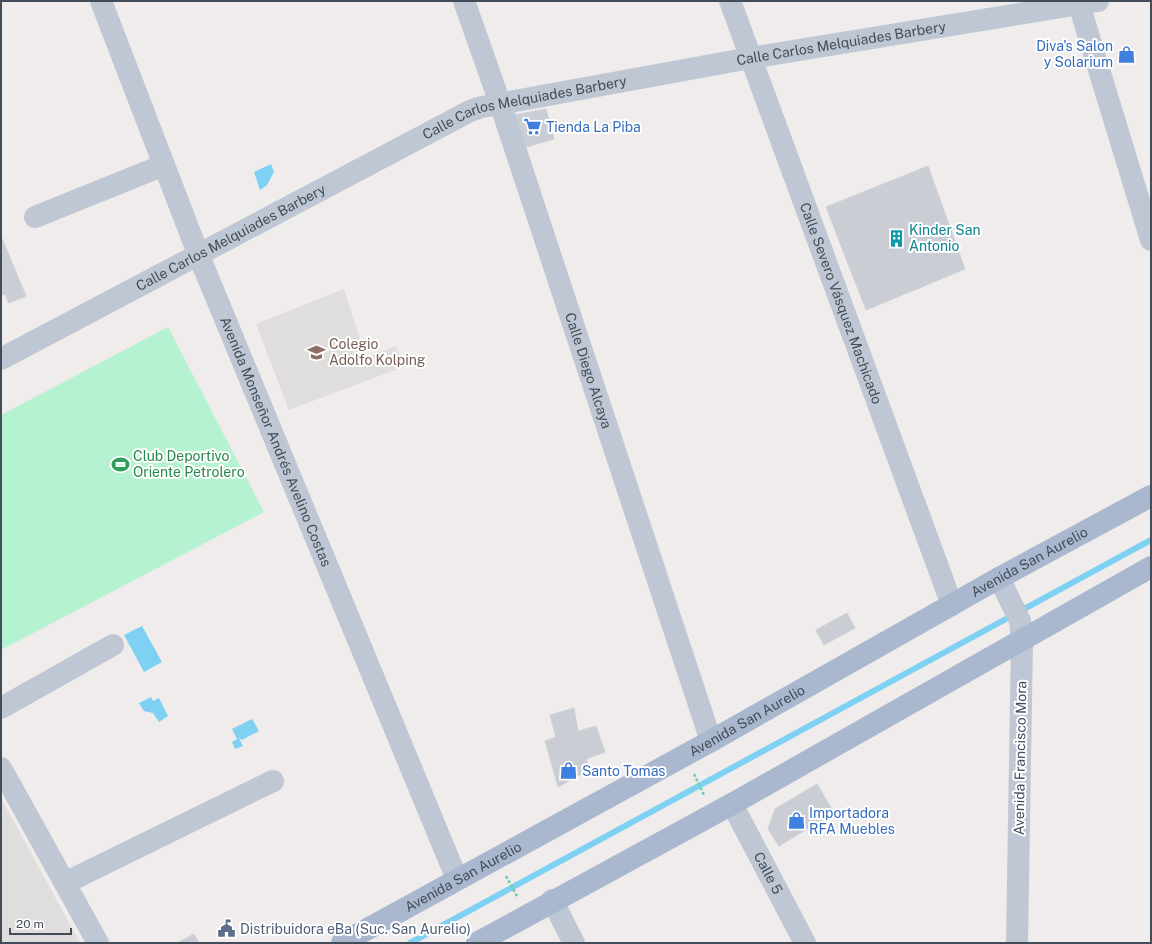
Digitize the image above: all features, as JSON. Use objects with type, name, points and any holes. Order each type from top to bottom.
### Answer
[{"type":"main road","name":"Avenida San Aurelio","points":[[342,943],[711,742],[952,605],[1002,585],[1151,496]]},
{"type":"main road","points":[[477,943],[552,900],[732,804],[1021,631],[1151,567]]},
{"type":"street","name":"Avenida Monseñor Andrés Avelino Costas","points":[[101,1],[199,256],[457,879]]},
{"type":"street","name":"Calle Diego Alcaya","points":[[464,1],[500,103],[711,742]]},
{"type":"street","name":"Calle Severo Vásquez Machicado","points":[[730,1],[952,605]]},
{"type":"street","points":[[1085,2],[1151,240]]},
{"type":"street","name":"Calle Carlos Melquiades Barbery","points":[[1,360],[470,111],[500,103],[750,58],[1085,2]]},
{"type":"street","points":[[35,217],[164,165]]},
{"type":"street","name":"Avenida Francisco Mora","points":[[1002,585],[1021,631],[1017,943]]},
{"type":"street","points":[[1,708],[113,645]]},
{"type":"street","points":[[1,768],[98,943]]},
{"type":"street","points":[[65,883],[273,781]]},
{"type":"street","name":"Calle 5","points":[[732,804],[804,943]]},
{"type":"street","points":[[552,900],[574,943]]},
{"type":"path","points":[[691,769],[707,801]]},
{"type":"path","points":[[503,870],[518,898]]},
{"type":"shaded area","name":"Colegio Adolfo Kolping","points":[[344,289],[366,358],[396,346],[403,367],[289,410],[256,324]]},
{"type":"shaded area","points":[[1,798],[80,943],[1,943]]},
{"type":"green space","name":"Club Deportivo Oriente Petrolero","points":[[168,327],[264,512],[1,650],[1,415]]},
{"type":"water","points":[[271,164],[274,172],[267,185],[260,190],[254,172]]},
{"type":"water","points":[[142,626],[162,662],[144,672],[124,635]]},
{"type":"water","points":[[151,697],[153,701],[159,698],[168,716],[159,722],[153,713],[144,711],[139,703]]},
{"type":"water","points":[[252,719],[259,731],[242,740],[239,738],[243,746],[235,749],[232,742],[237,739],[232,729]]},
{"type":"building","name":"Tienda La Piba","points":[[546,109],[554,139],[523,148],[510,116]]},
{"type":"building","name":"Kinder San Antonio","points":[[928,166],[965,269],[866,310],[826,207]]},
{"type":"building","points":[[1,236],[26,296],[9,303],[5,294],[1,295]]},
{"type":"building","points":[[847,613],[855,628],[824,645],[816,630]]},
{"type":"building","points":[[574,708],[578,731],[596,726],[605,752],[586,759],[590,769],[558,787],[545,741],[556,737],[550,715]]},
{"type":"building","name":"Importadora RFA Muebles","points":[[817,784],[834,813],[779,846],[768,829],[775,809]]},
{"type":"building","points":[[194,934],[199,943],[177,943]]},
{"type":"waterway","points":[[410,943],[1151,540]]},
{"type":"place","name":"Diva's Salon y Solarium","points":[[1126,54]]},
{"type":"place","name":"Tienda La Piba","points":[[533,127]]},
{"type":"place","name":"Kinder San Antonio","points":[[896,238]]},
{"type":"place","name":"Colegio Adolfo Kolping","points":[[316,352]]},
{"type":"place","name":"Club Deportivo Oriente Petrolero","points":[[120,464]]},
{"type":"place","name":"Santo Tomas","points":[[569,771]]},
{"type":"place","name":"Importadora RFA Muebles","points":[[796,821]]},
{"type":"place","name":"Distribuidora eBa (Suc. San Aurelio)","points":[[227,929]]}]
